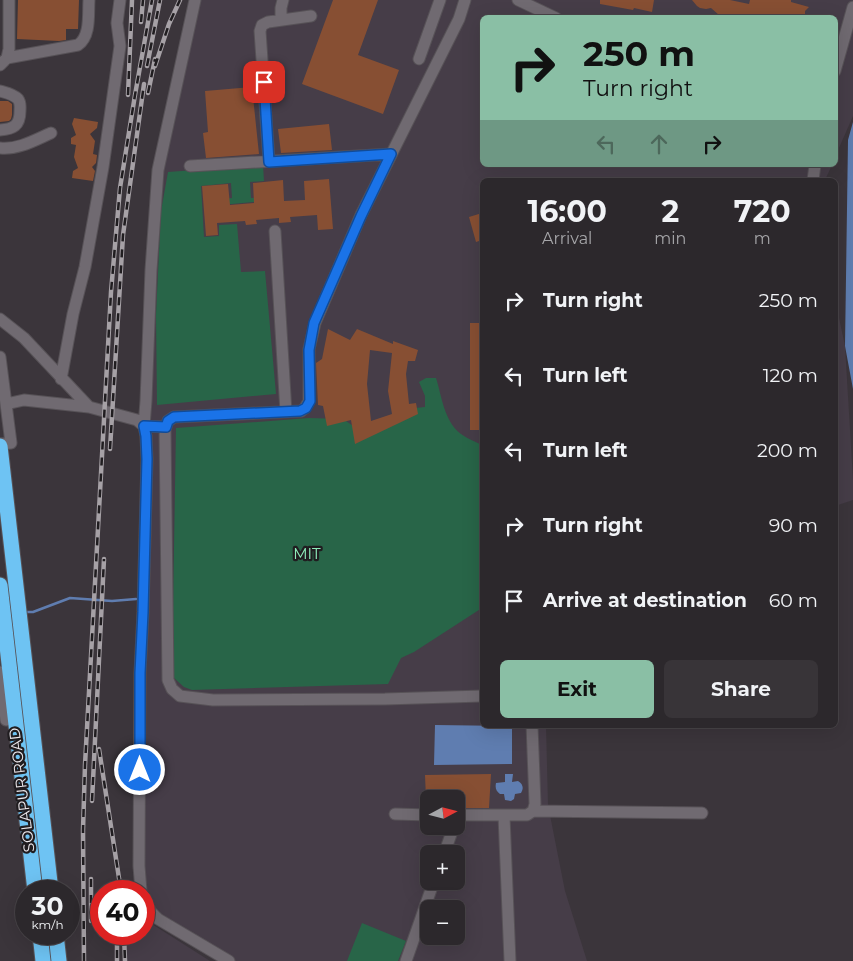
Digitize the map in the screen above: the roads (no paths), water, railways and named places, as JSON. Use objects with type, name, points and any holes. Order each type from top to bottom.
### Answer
[{"type":"highway","name":"SOLAPUR ROAD","points":[[4,445],[22,639],[50,880]]},
{"type":"highway","name":"SOLAPUR ROAD","points":[[0,585],[6,640],[7,720],[33,880]]},
{"type":"highway","points":[[41,945],[43,961]]},
{"type":"highway","points":[[57,945],[59,961]]},
{"type":"street","points":[[4,62],[9,49],[10,0]]},
{"type":"street","points":[[4,62],[78,45],[87,33],[89,0]]},
{"type":"street","points":[[61,378],[73,314],[85,268],[103,167],[120,46],[117,22],[120,0]]},
{"type":"street","points":[[141,880],[140,673],[147,459],[144,426],[151,270],[158,170],[195,0]]},
{"type":"street","points":[[281,20],[283,0]]},
{"type":"street","points":[[419,59],[440,0]]},
{"type":"street","points":[[465,0],[459,19],[361,216],[314,323],[309,350],[310,401],[306,408],[300,411],[286,412],[174,417],[168,421],[166,427],[168,680],[172,689],[180,696],[213,700],[385,699],[480,696]]},
{"type":"street","points":[[518,0],[550,15]]},
{"type":"street","points":[[838,60],[853,7]]},
{"type":"street","points":[[269,162],[260,31],[262,25],[268,22],[311,16]]},
{"type":"street","points":[[0,92],[10,93],[20,103],[20,118],[17,124],[11,129],[0,130]]},
{"type":"street","points":[[0,148],[21,145],[51,133]]},
{"type":"street","points":[[190,166],[391,154]]},
{"type":"street","points":[[275,231],[286,412]]},
{"type":"street","points":[[0,319],[24,338],[89,407]]},
{"type":"street","points":[[0,358],[6,404],[4,445]]},
{"type":"street","points":[[6,404],[24,400],[89,407],[137,420],[144,426],[166,427]]},
{"type":"street","points":[[0,672],[7,720],[31,721]]},
{"type":"street","points":[[532,728],[535,804],[533,811]]},
{"type":"street","points":[[465,818],[527,815],[533,811],[702,813]]},
{"type":"street","points":[[395,814],[420,815]]},
{"type":"street","points":[[504,816],[510,961]]},
{"type":"street","points":[[406,961],[431,890]]},
{"type":"street","points":[[155,915],[229,961]]},
{"type":"water","points":[[853,122],[853,389],[845,346],[848,140]]},
{"type":"water","points":[[435,725],[512,728],[512,764],[434,765]]},
{"type":"water","points":[[505,774],[513,774],[512,782],[518,781],[522,786],[521,793],[515,794],[514,799],[511,801],[505,800],[504,794],[500,794],[496,788],[496,783],[505,782]]},
{"type":"waterway","points":[[25,612],[33,612],[70,598],[112,601],[136,599]]},
{"type":"railway","points":[[128,95],[132,0]]},
{"type":"railway","points":[[141,22],[143,0]]},
{"type":"railway","points":[[84,961],[83,830],[85,765],[111,292],[120,188],[152,0]]},
{"type":"railway","points":[[147,66],[160,0]]},
{"type":"railway","points":[[155,66],[169,24],[180,0]]},
{"type":"railway","points":[[148,93],[155,59]]},
{"type":"railway","points":[[110,449],[123,235],[144,84]]},
{"type":"railway","points":[[92,801],[104,559]]},
{"type":"railway","points":[[99,749],[119,880]]},
{"type":"railway","points":[[117,945],[117,961]]},
{"type":"railway","points":[[124,945],[125,961]]},
{"type":"park label","name":"MIT","points":[[307,554]]}]
